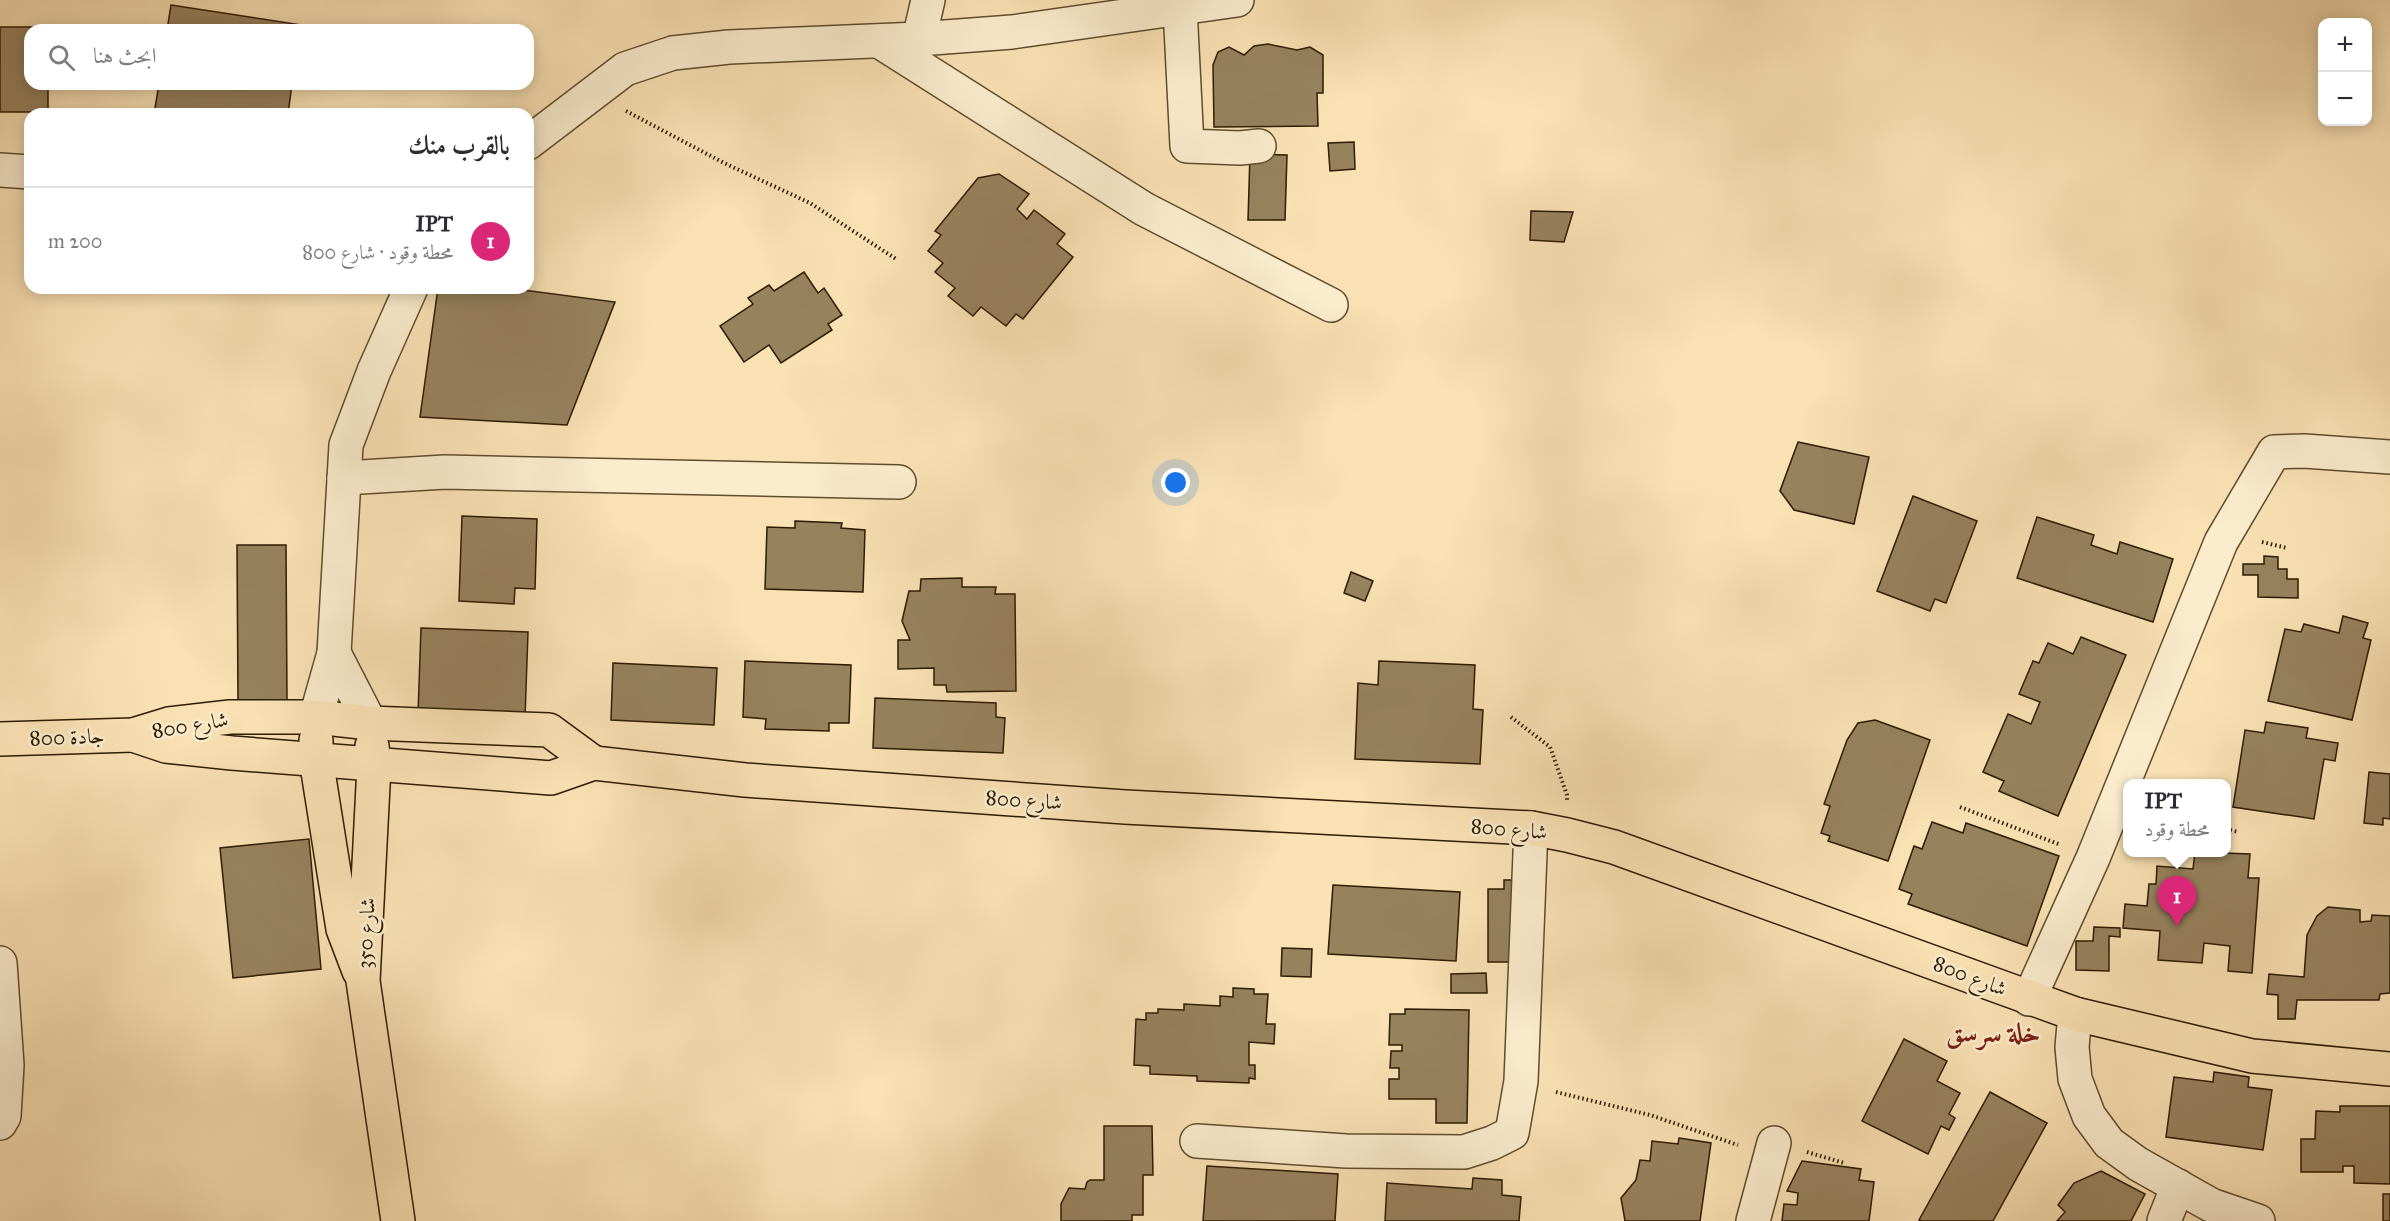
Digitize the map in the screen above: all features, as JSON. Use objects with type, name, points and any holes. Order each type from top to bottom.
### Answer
[{"type":"main road","name":"شارع 800","points":[[134,735],[169,724],[230,717],[316,717],[370,723],[549,730],[594,764]]},
{"type":"main road","name":"شارع 350","points":[[316,717],[316,759],[343,929],[363,981]]},
{"type":"main road","name":"شارع 350","points":[[363,981],[374,766],[370,723]]},
{"type":"main road","name":"شارع 800","points":[[134,735],[166,746],[374,766],[551,778],[594,764],[745,780],[1125,807],[1531,828],[1614,847],[2075,1014],[2252,1056],[2390,1069]]},
{"type":"main road","name":"جادة 800","points":[[0,739],[134,735]]},
{"type":"main road","points":[[363,981],[398,1221]]},
{"type":"street","points":[[919,39],[928,0]]},
{"type":"street","points":[[534,138],[625,69],[673,53],[729,47],[919,39],[1012,32],[1238,0]]},
{"type":"street","points":[[1180,8],[1187,146],[1240,148],[1259,146]]},
{"type":"street","points":[[879,40],[1144,209],[1330,305]]},
{"type":"street","points":[[0,170],[24,172]]},
{"type":"street","points":[[316,717],[334,653],[346,445],[374,371],[408,294]]},
{"type":"street","points":[[2125,779],[2221,542],[2274,452],[2304,451],[2390,457]]},
{"type":"street","points":[[344,478],[446,472],[899,482]]},
{"type":"street","points":[[334,653],[370,723]]},
{"type":"street","points":[[2029,999],[2093,858],[2123,784]]},
{"type":"street","points":[[1197,1141],[1346,1151],[1464,1152],[1492,1143],[1512,1133],[1521,1081],[1531,828]]},
{"type":"street","points":[[0,963],[7,1065],[4,1116],[0,1123]]},
{"type":"street","points":[[2075,1014],[2072,1047],[2075,1079],[2089,1116],[2109,1143],[2138,1164],[2211,1205],[2258,1221]]},
{"type":"street","points":[[1753,1221],[1774,1143]]},
{"type":"street","points":[[2164,1221],[2178,1186]]},
{"type":"path","points":[[594,93],[674,138],[810,203],[896,259]]},
{"type":"path","points":[[1511,717],[1550,747],[1567,795],[1567,835]]},
{"type":"path","points":[[1960,807],[2093,858]]},
{"type":"path","points":[[2231,830],[2238,832]]},
{"type":"path","points":[[1521,1081],[1573,1098],[1650,1115],[1747,1148],[1752,1136],[1844,1163]]},
{"type":"building","points":[[171,5],[295,24],[168,24]]},
{"type":"building","points":[[0,27],[24,27],[24,90],[48,90],[48,108],[24,108],[24,112],[0,112]]},
{"type":"building","points":[[1268,44],[1297,50],[1310,47],[1323,55],[1323,93],[1317,93],[1318,126],[1214,127],[1213,65],[1218,52],[1229,47],[1244,55],[1254,46]]},
{"type":"building","points":[[158,90],[291,90],[289,108],[155,108]]},
{"type":"building","points":[[1354,142],[1355,169],[1330,171],[1328,143]]},
{"type":"building","points":[[1250,154],[1287,155],[1285,220],[1248,220]]},
{"type":"building","points":[[999,174],[1029,194],[1017,209],[1027,219],[1034,210],[1065,234],[1057,244],[1073,257],[1023,319],[1016,314],[1006,326],[981,307],[973,316],[948,296],[955,288],[935,272],[943,263],[928,251],[941,235],[935,231],[978,178]]},
{"type":"building","points":[[1531,211],[1573,212],[1564,242],[1530,240]]},
{"type":"building","points":[[804,272],[818,293],[824,288],[842,315],[828,324],[832,330],[781,363],[769,345],[744,362],[720,326],[753,304],[748,298],[769,285],[774,291]]},
{"type":"building","points":[[534,291],[615,302],[567,425],[420,417],[437,294],[534,294]]},
{"type":"building","points":[[1798,442],[1869,457],[1854,524],[1794,510],[1780,491]]},
{"type":"building","points":[[1913,496],[1977,521],[1946,603],[1935,599],[1930,611],[1877,591]]},
{"type":"building","points":[[462,516],[537,519],[535,589],[515,588],[514,604],[459,601]]},
{"type":"building","points":[[2037,517],[2094,535],[2091,545],[2117,554],[2120,542],[2173,559],[2153,622],[2017,578]]},
{"type":"building","points":[[795,521],[842,523],[841,528],[865,530],[863,592],[765,589],[767,527],[795,528]]},
{"type":"building","points":[[237,545],[286,545],[287,700],[238,700]]},
{"type":"building","points":[[2264,556],[2278,557],[2278,569],[2287,569],[2287,579],[2298,579],[2298,598],[2258,597],[2258,575],[2243,575],[2243,564],[2264,564]]},
{"type":"building","points":[[1351,572],[1373,581],[1365,601],[1344,593]]},
{"type":"building","points":[[962,578],[962,587],[996,587],[995,594],[1015,594],[1016,691],[947,692],[946,685],[934,685],[934,668],[898,669],[898,640],[910,640],[902,621],[909,591],[920,591],[921,579]]},
{"type":"building","points":[[2343,616],[2368,623],[2363,638],[2371,640],[2352,720],[2268,701],[2285,629],[2301,632],[2304,624],[2339,633]]},
{"type":"building","points":[[421,628],[528,632],[525,718],[418,714]]},
{"type":"building","points":[[2081,637],[2126,655],[2058,816],[1999,791],[2004,781],[1983,772],[2008,714],[2031,724],[2040,702],[2019,694],[2033,661],[2039,663],[2048,643],[2073,654]]},
{"type":"building","points":[[745,661],[851,665],[849,723],[829,723],[829,731],[765,729],[766,719],[743,717]]},
{"type":"building","points":[[1379,661],[1475,665],[1473,709],[1483,710],[1480,764],[1355,759],[1358,683],[1378,685]]},
{"type":"building","points":[[613,663],[717,668],[714,725],[611,720]]},
{"type":"building","points":[[875,698],[996,703],[996,717],[1005,718],[1003,753],[873,748]]},
{"type":"building","points":[[1875,720],[1930,740],[1888,861],[1828,841],[1830,836],[1821,833],[1830,806],[1824,804],[1847,740],[1858,723]]},
{"type":"building","points":[[2266,722],[2308,728],[2306,738],[2338,743],[2335,761],[2324,759],[2314,819],[2233,807],[2245,730],[2264,733]]},
{"type":"building","points":[[2369,772],[2390,774],[2390,819],[2383,818],[2383,825],[2364,823]]},
{"type":"building","points":[[1932,822],[1963,833],[1966,823],[2059,856],[2027,946],[1908,904],[1912,894],[1899,889],[1914,846],[1922,849]]},
{"type":"building","points":[[309,839],[321,969],[233,978],[220,848]]},
{"type":"building","points":[[2231,853],[2250,854],[2248,878],[2259,878],[2252,973],[2228,971],[2230,946],[2204,943],[2202,963],[2158,960],[2160,931],[2123,928],[2125,904],[2147,906],[2149,884],[2156,884],[2157,866],[2193,869],[2194,857],[2231,857]]},
{"type":"building","points":[[1504,880],[1520,880],[1513,962],[1488,962],[1488,889],[1504,889]]},
{"type":"building","points":[[1333,885],[1460,892],[1456,961],[1328,954]]},
{"type":"building","points":[[2328,907],[2360,910],[2360,922],[2371,921],[2372,915],[2390,916],[2390,993],[2380,994],[2379,1000],[2297,1000],[2295,1019],[2278,1019],[2278,995],[2267,994],[2269,974],[2304,977],[2307,935],[2317,916]]},
{"type":"building","points":[[2094,927],[2120,928],[2120,937],[2109,936],[2109,971],[2076,970],[2076,941],[2093,941]]},
{"type":"building","points":[[1282,948],[1312,949],[1311,977],[1281,976]]},
{"type":"building","points":[[1486,973],[1487,993],[1451,993],[1451,974]]},
{"type":"building","points":[[1233,988],[1254,989],[1254,994],[1268,994],[1266,1024],[1275,1024],[1274,1044],[1249,1042],[1249,1065],[1255,1065],[1255,1079],[1249,1078],[1249,1083],[1197,1081],[1197,1076],[1150,1074],[1150,1066],[1134,1065],[1136,1019],[1146,1020],[1146,1013],[1158,1013],[1158,1009],[1184,1010],[1184,1004],[1220,1006],[1220,996],[1233,997]]},
{"type":"building","points":[[1405,1009],[1469,1010],[1467,1123],[1436,1123],[1436,1099],[1389,1099],[1389,1079],[1399,1079],[1399,1068],[1390,1068],[1391,1051],[1402,1051],[1402,1045],[1389,1045],[1390,1014],[1405,1014]]},
{"type":"building","points":[[1904,1039],[1947,1061],[1937,1081],[1960,1093],[1949,1114],[1955,1118],[1949,1130],[1941,1126],[1928,1154],[1862,1121]]},
{"type":"building","points":[[2214,1072],[2249,1077],[2248,1087],[2272,1090],[2263,1150],[2166,1137],[2174,1077],[2213,1082]]},
{"type":"building","points":[[1990,1092],[2047,1123],[1993,1221],[1919,1220]]},
{"type":"building","points":[[2340,1106],[2390,1106],[2390,1184],[2354,1183],[2354,1166],[2343,1166],[2343,1172],[2301,1172],[2301,1139],[2315,1139],[2316,1111],[2340,1112]]},
{"type":"building","points":[[1104,1126],[1152,1126],[1153,1175],[1143,1175],[1143,1215],[1132,1215],[1132,1221],[1061,1221],[1061,1204],[1069,1188],[1085,1189],[1090,1180],[1104,1180]]},
{"type":"building","points":[[1679,1138],[1711,1143],[1700,1221],[1625,1221],[1621,1198],[1636,1180],[1640,1160],[1650,1161],[1652,1141],[1678,1144]]},
{"type":"building","points":[[1802,1161],[1861,1169],[1859,1180],[1874,1182],[1869,1221],[1782,1221],[1784,1204],[1797,1205],[1798,1193],[1787,1191]]},
{"type":"building","points":[[1207,1166],[1338,1174],[1335,1221],[1203,1221]]},
{"type":"building","points":[[2101,1171],[2145,1194],[2131,1221],[2057,1221],[2065,1212],[2058,1205],[2074,1183]]},
{"type":"building","points":[[1473,1178],[1502,1180],[1502,1195],[1521,1197],[1519,1221],[1385,1221],[1387,1183],[1472,1189]]},
{"type":"building","points":[[2383,1194],[2390,1194],[2390,1221],[2383,1221]]},
{"type":"place","name":"IPT","points":[[2177,926]]},
{"type":"district","name":"خلة سرسق","points":[[1993,1033]]}]
